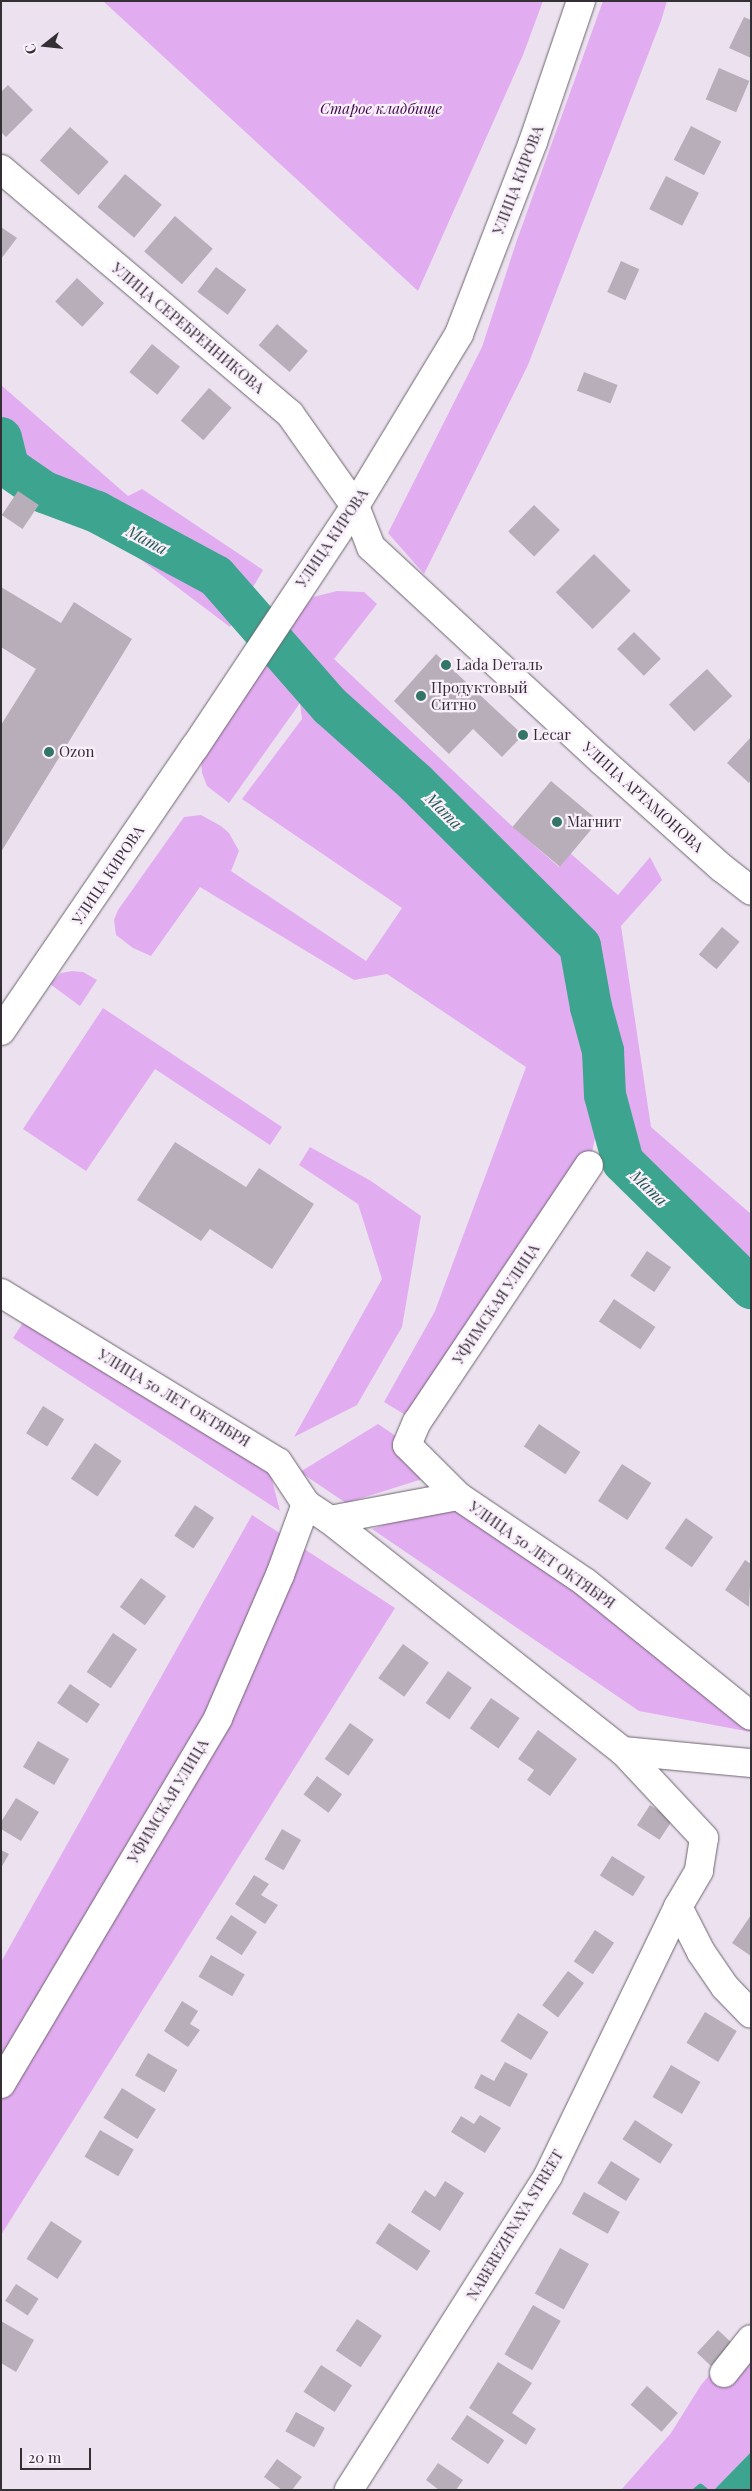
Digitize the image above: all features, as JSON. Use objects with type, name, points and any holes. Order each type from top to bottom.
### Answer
[{"type":"street","name":"УЛИЦА КИРОВА","points":[[1,1031],[355,506],[458,334],[534,142],[581,1]]},
{"type":"street","name":"УЛИЦА СЕРЕБРЕННИКОВА","points":[[1,169],[290,414],[355,506]]},
{"type":"street","name":"УЛИЦА АРТАМОНОВА","points":[[355,506],[371,547],[601,760],[722,868],[751,890]]},
{"type":"street","name":"УФИМСКАЯ УЛИЦА","points":[[458,1496],[407,1445],[417,1422],[588,1165]]},
{"type":"street","name":"УЛИЦА 50 ЛЕТ ОКТЯБРЯ","points":[[1,1293],[278,1462],[306,1504],[330,1520],[623,1751],[704,1838]]},
{"type":"street","name":"УЛИЦА 50 ЛЕТ ОКТЯБРЯ","points":[[330,1520],[458,1496],[585,1582],[751,1716]]},
{"type":"street","name":"УФИМСКАЯ УЛИЦА","points":[[1,2084],[218,1718],[280,1574],[306,1504]]},
{"type":"street","points":[[623,1751],[751,1763]]},
{"type":"street","name":"NABEREZHNAYA STREET","points":[[349,2490],[548,2176],[678,1907],[699,1871],[704,1838]]},
{"type":"street","points":[[678,1907],[701,1952],[725,1988],[751,2014]]},
{"type":"street","points":[[724,2373],[751,2339]]},
{"type":"green space","name":"Старое кладбище","points":[[103,1],[543,1],[523,55],[418,291]]},
{"type":"green space","points":[[603,1],[667,1],[661,21],[528,365],[424,574],[388,533],[482,347],[517,240]]},
{"type":"green space","points":[[1,385],[128,496],[142,489],[263,570],[230,627],[1,454]]},
{"type":"green space","points":[[337,591],[364,592],[377,604],[334,659],[513,827],[559,867],[570,853],[618,895],[650,857],[662,880],[621,926],[651,1127],[751,1214],[751,1266],[635,1159],[597,1130],[589,1165],[417,1422],[384,1402],[435,1311],[526,1067],[387,974],[354,980],[200,887],[151,956],[133,948],[116,935],[114,920],[118,910],[184,817],[201,815],[221,826],[229,833],[239,851],[231,871],[366,961],[402,908],[242,799],[302,719],[300,703],[229,803],[207,786],[202,773],[201,760],[295,620],[313,597]]},
{"type":"green space","points":[[83,972],[97,980],[80,1006],[50,984],[61,973]]},
{"type":"green space","points":[[103,1008],[282,1127],[270,1145],[155,1069],[86,1171],[23,1129]]},
{"type":"green space","points":[[310,1147],[371,1181],[421,1216],[402,1327],[357,1405],[294,1437],[382,1279],[358,1204],[299,1165]]},
{"type":"green space","points":[[24,1321],[270,1472],[280,1511],[13,1338]]},
{"type":"green space","points":[[378,1424],[448,1471],[346,1503],[300,1472]]},
{"type":"green space","points":[[474,1494],[751,1711],[751,1732],[639,1711],[372,1529]]},
{"type":"green space","points":[[252,1515],[395,1608],[1,2235],[1,1962]]},
{"type":"green space","points":[[751,2325],[751,2452],[714,2490],[621,2490],[671,2433],[701,2385]]},
{"type":"shaded area","points":[[751,2452],[751,2490],[714,2490]]},
{"type":"building","points":[[744,17],[751,20],[751,58],[729,48]]},
{"type":"building","points":[[719,68],[749,81],[736,112],[706,99]]},
{"type":"building","points":[[8,85],[33,110],[6,137],[1,132],[1,92]]},
{"type":"building","points":[[691,126],[721,141],[704,175],[674,160]]},
{"type":"building","points":[[70,127],[109,162],[79,195],[40,160]]},
{"type":"building","points":[[125,174],[162,205],[134,238],[97,207]]},
{"type":"building","points":[[666,176],[699,193],[682,226],[649,209]]},
{"type":"building","points":[[175,216],[213,249],[182,284],[144,251]]},
{"type":"building","points":[[1,227],[17,238],[1,259]]},
{"type":"building","points":[[621,261],[639,269],[625,300],[607,292]]},
{"type":"building","points":[[216,267],[246,290],[228,315],[197,292]]},
{"type":"building","points":[[77,278],[104,303],[82,327],[55,301]]},
{"type":"building","points":[[277,324],[308,351],[290,372],[259,345]]},
{"type":"building","points":[[152,344],[180,367],[157,395],[129,372]]},
{"type":"building","points":[[584,372],[618,385],[610,404],[577,391]]},
{"type":"building","points":[[209,388],[232,408],[203,440],[181,420]]},
{"type":"building","points":[[18,491],[39,505],[23,529],[2,515]]},
{"type":"building","points":[[534,505],[560,530],[534,557],[508,532]]},
{"type":"building","points":[[594,554],[631,591],[593,629],[556,592]]},
{"type":"building","points":[[1,587],[61,623],[74,602],[132,639],[1,852],[1,725],[36,669],[1,647]]},
{"type":"building","points":[[634,632],[661,659],[644,676],[617,649]]},
{"type":"building","points":[[436,654],[523,735],[502,757],[473,729],[449,754],[394,701]]},
{"type":"building","points":[[707,669],[732,696],[694,732],[669,704]]},
{"type":"building","points":[[751,737],[751,780],[749,783],[727,763]]},
{"type":"building","points":[[551,781],[598,821],[560,867],[512,827]]},
{"type":"building","points":[[722,927],[740,942],[716,969],[699,955]]},
{"type":"building","points":[[175,1142],[246,1187],[259,1168],[314,1204],[272,1269],[210,1229],[201,1241],[137,1200]]},
{"type":"building","points":[[647,1251],[671,1267],[654,1292],[630,1276]]},
{"type":"building","points":[[614,1299],[655,1327],[640,1349],[599,1321]]},
{"type":"building","points":[[43,1406],[64,1419],[47,1446],[26,1433]]},
{"type":"building","points":[[539,1424],[580,1452],[565,1474],[524,1446]]},
{"type":"building","points":[[95,1443],[122,1461],[97,1497],[71,1479]]},
{"type":"building","points":[[622,1464],[651,1483],[627,1520],[598,1501]]},
{"type":"building","points":[[195,1505],[214,1518],[193,1549],[174,1536]]},
{"type":"building","points":[[686,1518],[713,1537],[692,1567],[665,1548]]},
{"type":"building","points":[[745,1560],[751,1564],[749,1607],[725,1590]]},
{"type":"building","points":[[141,1578],[166,1596],[145,1625],[120,1607]]},
{"type":"building","points":[[113,1633],[137,1649],[111,1688],[87,1672]]},
{"type":"building","points":[[403,1644],[429,1663],[404,1697],[378,1678]]},
{"type":"building","points":[[448,1671],[472,1688],[449,1720],[426,1703]]},
{"type":"building","points":[[70,1684],[100,1704],[87,1723],[57,1703]]},
{"type":"building","points":[[491,1698],[520,1718],[498,1748],[470,1728]]},
{"type":"building","points":[[350,1723],[374,1740],[349,1776],[325,1759]]},
{"type":"building","points":[[538,1730],[577,1759],[550,1796],[527,1780],[534,1770],[518,1759]]},
{"type":"building","points":[[38,1741],[69,1759],[54,1785],[23,1767]]},
{"type":"building","points":[[317,1776],[342,1794],[329,1813],[303,1795]]},
{"type":"building","points":[[16,1798],[39,1812],[21,1841],[1,1829],[1,1822]]},
{"type":"building","points":[[650,1805],[673,1820],[660,1840],[637,1825]]},
{"type":"building","points":[[282,1829],[301,1840],[284,1870],[264,1859]]},
{"type":"building","points":[[1,1850],[9,1854],[1,1868]]},
{"type":"building","points":[[612,1856],[645,1877],[633,1896],[600,1876]]},
{"type":"building","points":[[254,1875],[269,1884],[261,1895],[278,1905],[265,1924],[235,1904]]},
{"type":"building","points":[[231,1915],[257,1932],[242,1955],[216,1938]]},
{"type":"building","points":[[751,1915],[751,1956],[732,1943]]},
{"type":"building","points":[[595,1930],[614,1943],[593,1974],[574,1962]]},
{"type":"building","points":[[211,1955],[245,1974],[232,1996],[198,1977]]},
{"type":"building","points":[[568,1971],[584,1983],[558,2017],[542,2005]]},
{"type":"building","points":[[182,2001],[198,2011],[190,2024],[200,2030],[188,2047],[164,2031]]},
{"type":"building","points":[[705,2012],[737,2031],[718,2062],[686,2043]]},
{"type":"building","points":[[518,2013],[549,2032],[531,2060],[501,2041]]},
{"type":"building","points":[[148,2053],[177,2070],[164,2093],[135,2076]]},
{"type":"building","points":[[505,2062],[528,2074],[510,2107],[474,2088],[481,2074],[494,2081]]},
{"type":"building","points":[[671,2065],[700,2082],[682,2114],[652,2097]]},
{"type":"building","points":[[122,2088],[156,2109],[137,2139],[103,2118]]},
{"type":"building","points":[[480,2115],[501,2128],[485,2153],[451,2132],[461,2116],[474,2124]]},
{"type":"building","points":[[635,2120],[673,2145],[660,2164],[622,2139]]},
{"type":"building","points":[[100,2130],[134,2150],[118,2176],[85,2157]]},
{"type":"building","points":[[611,2161],[640,2179],[626,2201],[597,2183]]},
{"type":"building","points":[[445,2181],[464,2193],[440,2231],[411,2212],[425,2190],[435,2197]]},
{"type":"building","points":[[584,2192],[620,2212],[608,2234],[572,2214]]},
{"type":"building","points":[[51,2221],[82,2241],[58,2279],[26,2259]]},
{"type":"building","points":[[389,2223],[430,2251],[417,2271],[376,2243]]},
{"type":"building","points":[[560,2248],[589,2264],[564,2309],[535,2293]]},
{"type":"building","points":[[16,2284],[39,2299],[28,2315],[5,2301]]},
{"type":"building","points":[[533,2305],[561,2321],[532,2370],[504,2354]]},
{"type":"building","points":[[357,2319],[382,2336],[361,2367],[336,2351]]},
{"type":"building","points":[[1,2321],[34,2340],[16,2372],[1,2363]]},
{"type":"building","points":[[718,2330],[734,2345],[713,2368],[697,2353]]},
{"type":"building","points":[[498,2362],[532,2383],[512,2413],[536,2429],[526,2445],[469,2408]]},
{"type":"building","points":[[321,2365],[352,2385],[335,2412],[304,2392]]},
{"type":"building","points":[[647,2386],[678,2413],[662,2432],[631,2405]]},
{"type":"building","points":[[296,2412],[325,2428],[314,2447],[285,2431]]},
{"type":"building","points":[[467,2415],[504,2440],[488,2464],[451,2439]]},
{"type":"building","points":[[277,2459],[302,2477],[292,2490],[282,2490],[264,2477]]},
{"type":"building","points":[[438,2463],[463,2480],[456,2490],[439,2490],[426,2480]]},
{"type":"waterway","name":"Мата","points":[[1,438],[8,467],[44,492],[97,512],[216,576],[330,706],[416,783],[580,946],[591,1007],[603,1051],[605,1095],[623,1162],[751,1288]]},
{"type":"waterway","points":[[696,2490],[700,2487],[704,2490]]},
{"type":"place","name":"Lada Dеталь","points":[[446,665]]},
{"type":"place","name":"Продуктовый Ситно","points":[[421,696]]},
{"type":"place","name":"Lecar","points":[[523,735]]},
{"type":"place","name":"Ozon","points":[[49,752]]},
{"type":"place","name":"Магнит","points":[[557,822]]}]
